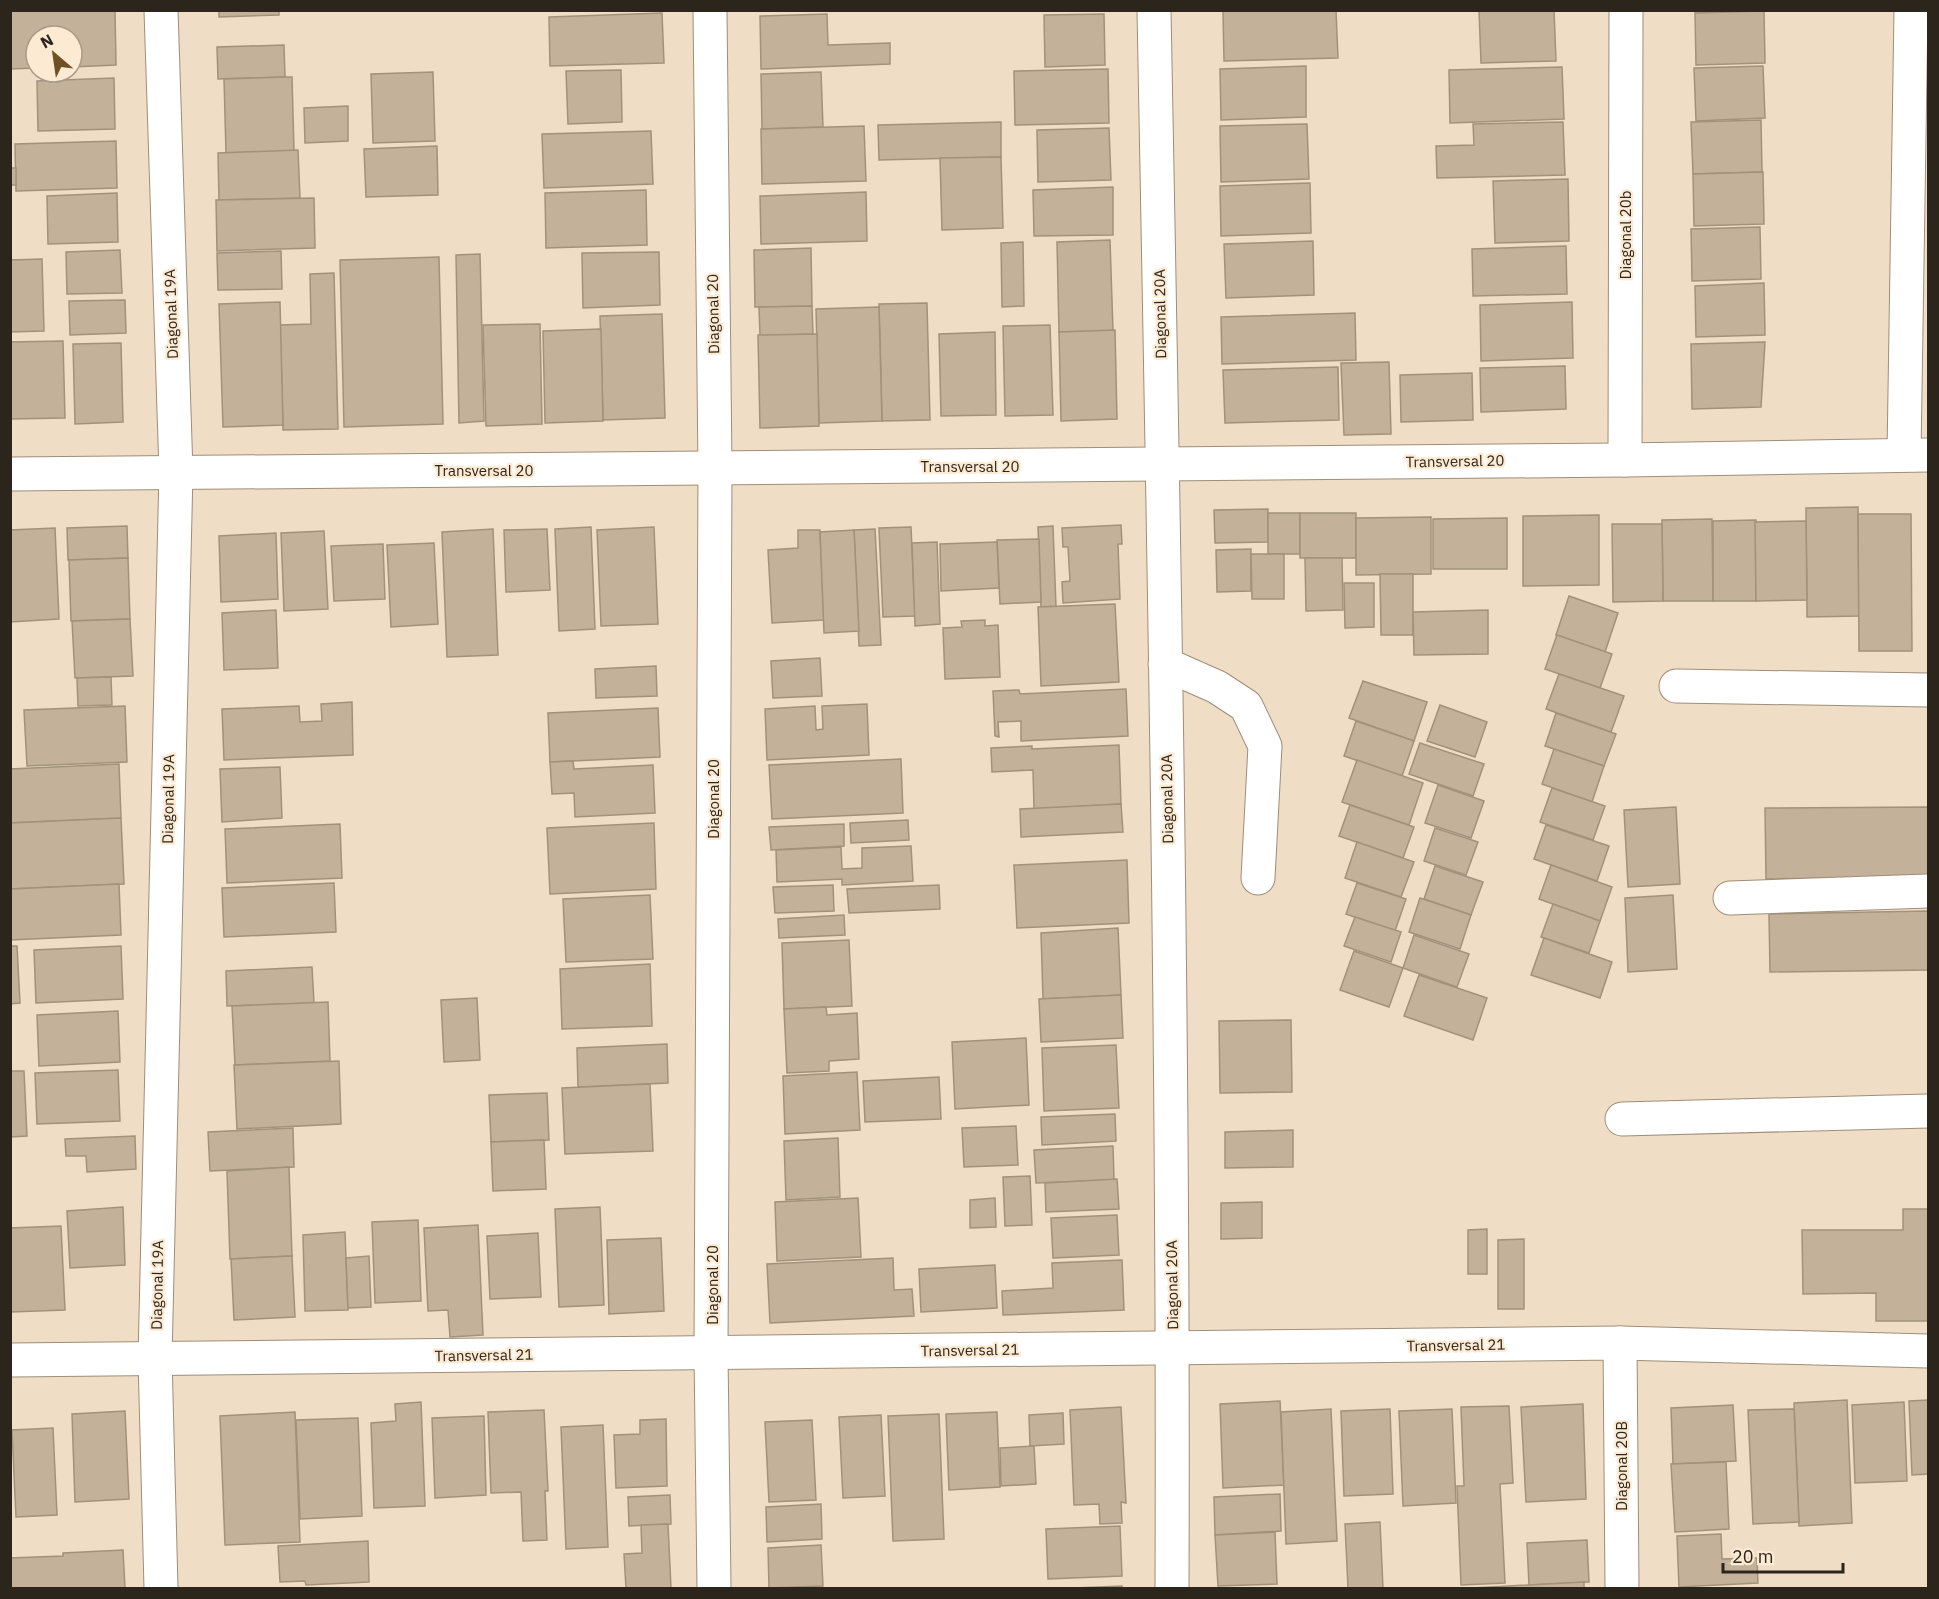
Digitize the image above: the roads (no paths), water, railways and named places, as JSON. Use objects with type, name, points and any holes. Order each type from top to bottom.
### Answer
[{"type":"street","name":"Diagonal 19A","points":[[161,10],[176,472],[155,1358],[161,1588]]},
{"type":"street","name":"Diagonal 20","points":[[710,10],[715,468],[711,1353],[714,1588]]},
{"type":"street","name":"Diagonal 20A","points":[[1154,10],[1173,1348],[1172,1588]]},
{"type":"street","name":"Diagonal 20b","points":[[1624,459],[1626,10]]},
{"type":"street","points":[[1911,10],[1919,131],[1916,455]]},
{"type":"street","name":"Transversal 20","points":[[10,474],[1916,455]]},
{"type":"street","points":[[1165,664],[1218,687],[1246,706],[1265,746],[1258,878]]},
{"type":"street","points":[[1676,686],[1929,690]]},
{"type":"street","points":[[1730,898],[1929,891]]},
{"type":"street","points":[[1622,1119],[1929,1111]]},
{"type":"street","name":"Transversal 21","points":[[10,1360],[1620,1344],[1929,1350]]},
{"type":"street","name":"Diagonal 20B","points":[[1620,1344],[1622,1588]]}]
